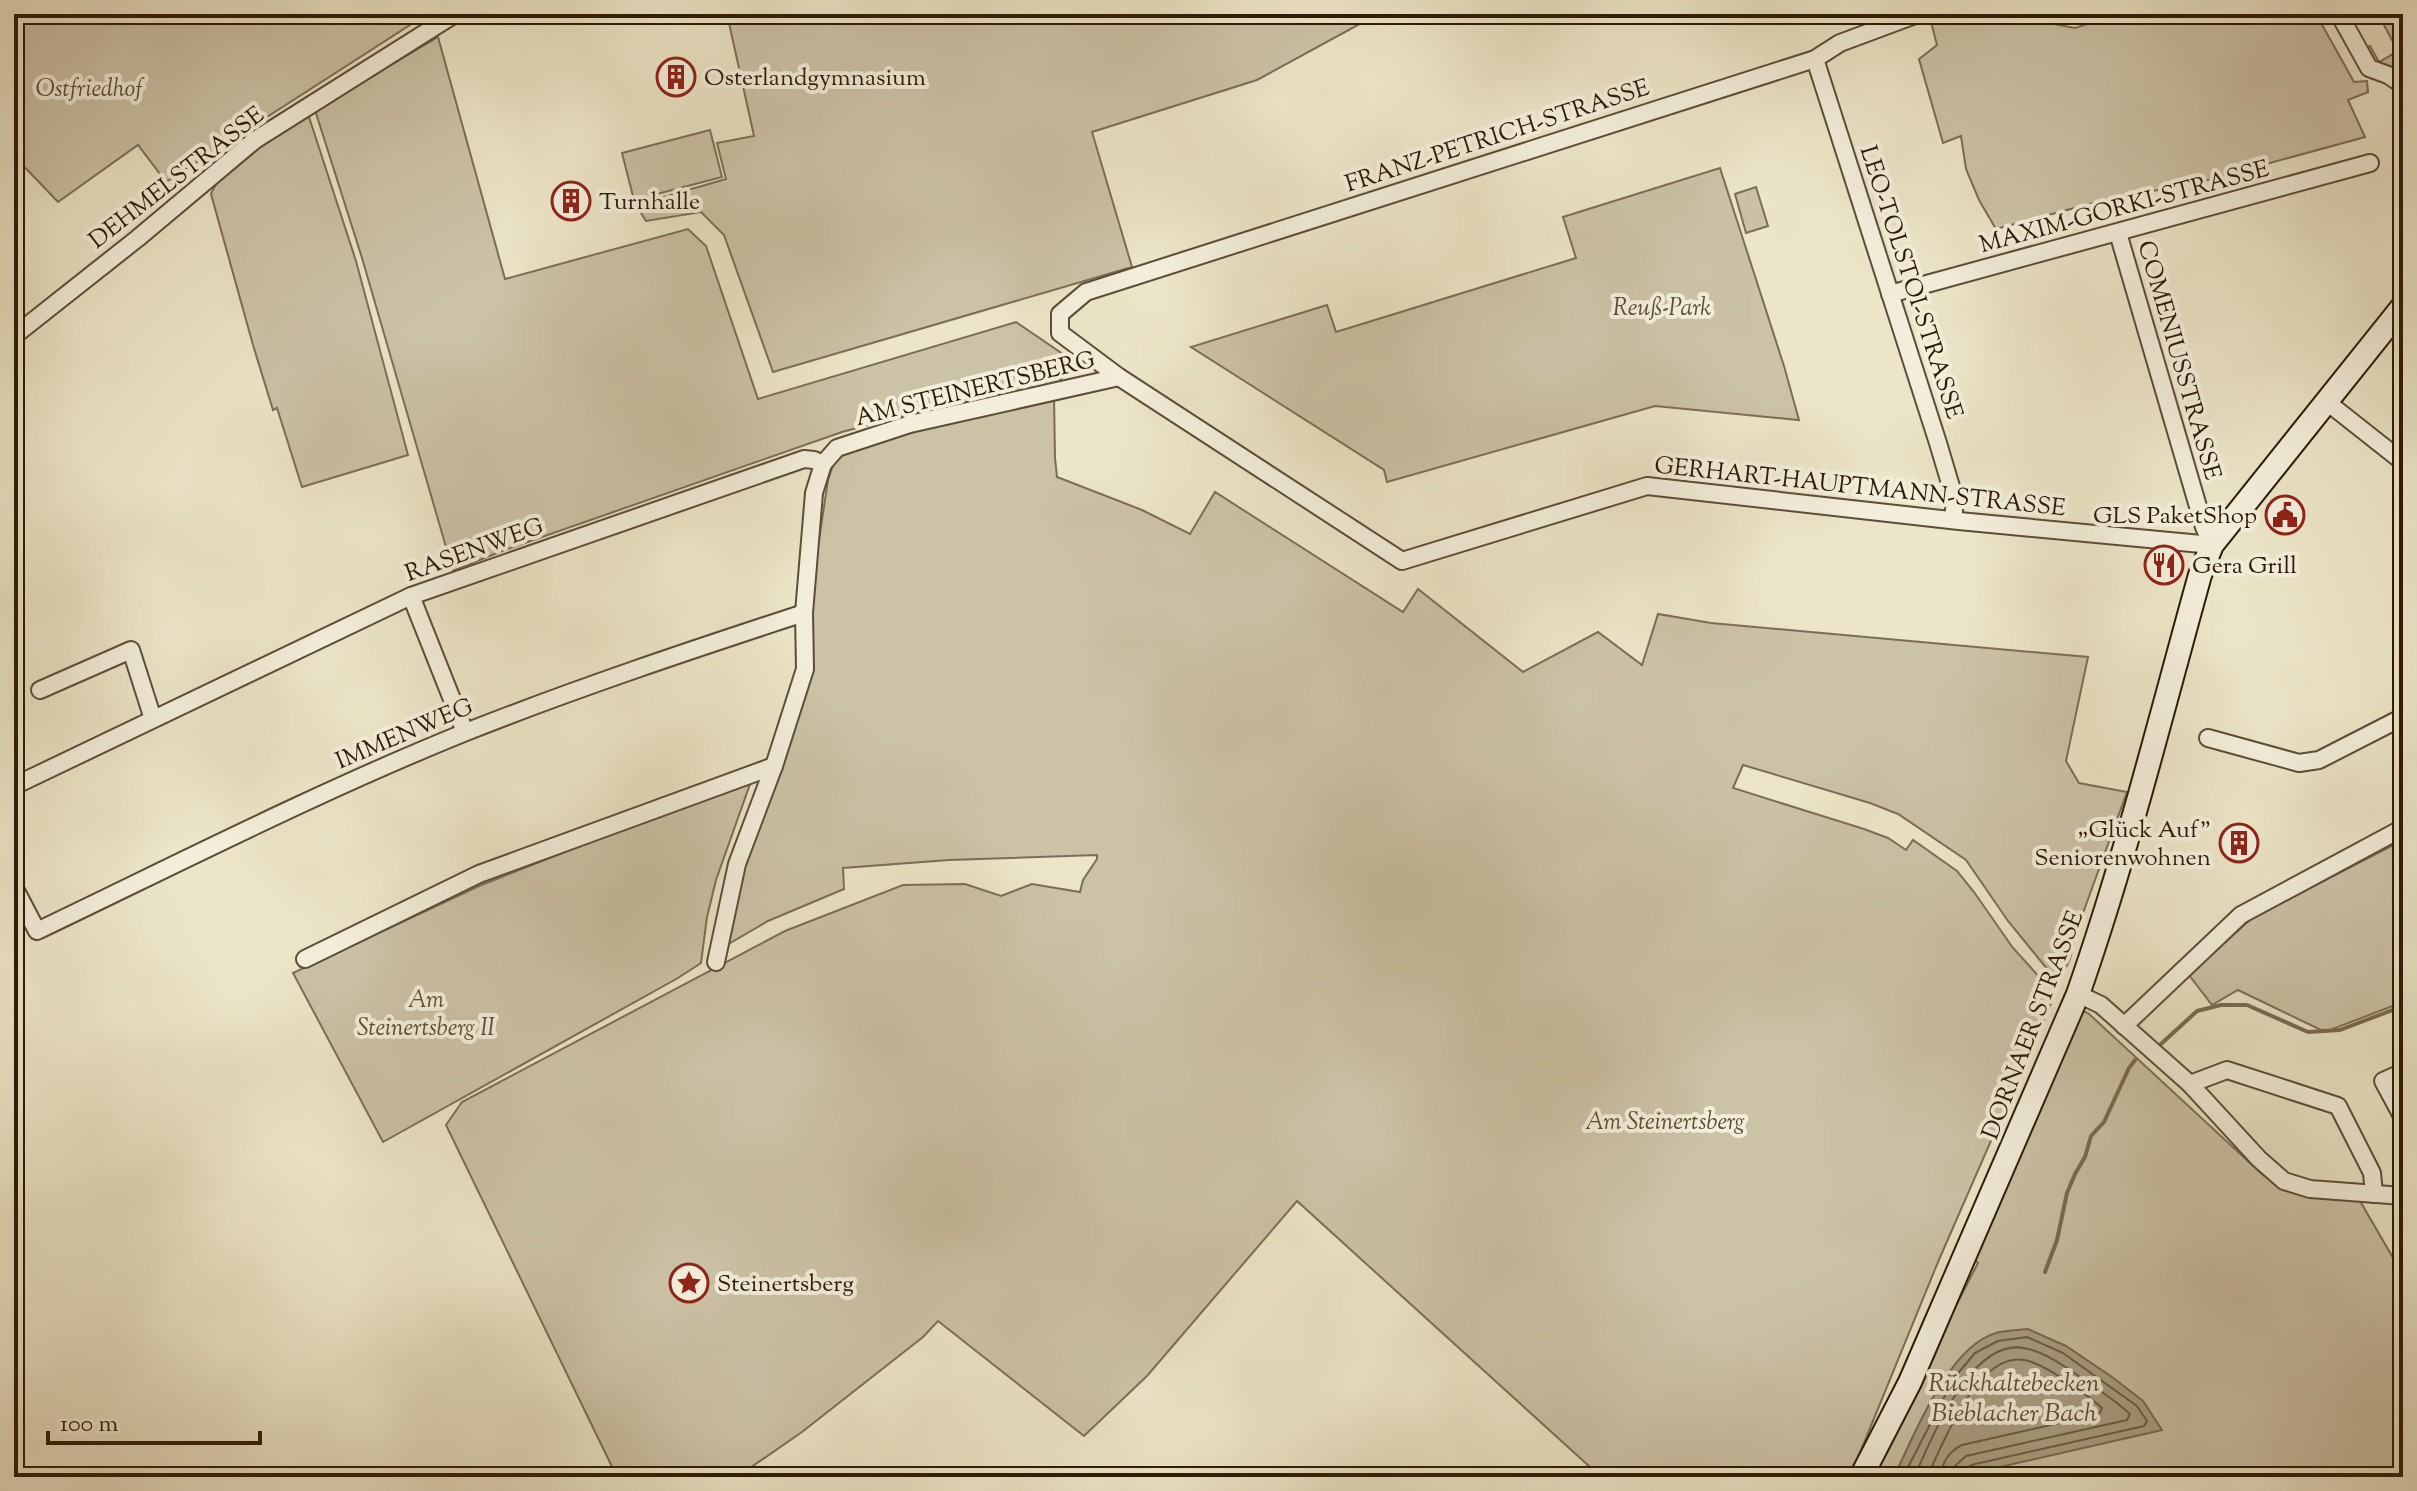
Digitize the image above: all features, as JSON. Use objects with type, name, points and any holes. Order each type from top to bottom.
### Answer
[{"type":"main road","name":"DORNAER STRASSE","points":[[1861,1477],[1910,1382],[2078,994],[2137,804],[2200,575],[2212,545],[2403,306]]},
{"type":"street","name":"DEHMELSTRASSE","points":[[14,336],[255,140],[455,14]]},
{"type":"street","name":"FRANZ-PETRICH-STRASSE","points":[[1086,292],[1815,59],[1840,43],[1918,14]]},
{"type":"street","points":[[2339,14],[2369,68],[2403,85]]},
{"type":"street","name":"LEO-TOLSTOI-STRASSE","points":[[1815,59],[1955,500],[1953,520]]},
{"type":"street","name":"MAXIM-GORKI-STRASSE","points":[[1890,294],[2370,163]]},
{"type":"street","name":"COMENIUSSTRASSE","points":[[2118,233],[2190,482],[2212,545]]},
{"type":"street","name":"GERHART-HAUPTMANN-STRASSE","points":[[1086,292],[1060,314],[1060,333],[1119,377],[1402,561],[1647,486],[2212,545]]},
{"type":"street","name":"AM STEINERTSBERG","points":[[823,464],[837,448],[910,424],[1119,377]]},
{"type":"street","points":[[2327,402],[2403,462]]},
{"type":"street","name":"RASENWEG","points":[[14,786],[411,596],[804,459],[823,464]]},
{"type":"street","points":[[716,962],[737,864],[774,766],[805,669],[804,613],[814,493],[823,464]]},
{"type":"street","points":[[411,596],[465,732]]},
{"type":"street","name":"IMMENWEG","points":[[14,887],[37,931],[316,797],[465,732],[643,665],[804,613]]},
{"type":"street","points":[[40,690],[131,650],[153,719]]},
{"type":"street","points":[[2208,738],[2299,763],[2319,760],[2403,717]]},
{"type":"street","points":[[305,959],[479,874],[774,766]]},
{"type":"street","points":[[2124,1026],[2241,915],[2403,828]]},
{"type":"street","points":[[2078,994],[2101,1005],[2190,1084],[2259,1159],[2284,1181],[2310,1189],[2403,1196]]},
{"type":"street","points":[[2190,1084],[2227,1070],[2338,1106],[2372,1173],[2374,1194]]},
{"type":"street","points":[[2403,1072],[2383,1081],[2403,1118]]},
{"type":"green space","name":"Ostfriedhof","points":[[14,14],[427,14],[166,182],[138,145],[58,202],[14,156]]},
{"type":"green space","points":[[727,14],[1378,14],[1257,80],[1092,132],[1132,267],[773,372],[724,235],[701,212],[646,221],[636,205],[726,179],[717,143],[754,136]]},
{"type":"green space","points":[[1929,14],[2045,14],[2049,23],[2075,28],[2109,17],[2108,14],[2316,14],[2354,82],[2367,81],[2368,92],[2348,100],[2365,137],[2197,183],[2108,199],[1996,229],[1966,169],[1961,136],[1943,143],[1919,59],[1937,45]]},
{"type":"green space","points":[[2378,14],[2393,14],[2403,33],[2403,70],[2388,75],[2360,52],[2370,46],[2379,62],[2398,51]]},
{"type":"green space","points":[[438,37],[505,279],[688,229],[706,246],[758,399],[1016,322],[1076,363],[1054,387],[909,414],[842,432],[453,571],[362,258],[315,110]]},
{"type":"green space","points":[[308,114],[356,261],[408,455],[302,487],[277,408],[273,410],[211,194],[240,159]]},
{"type":"green space","points":[[710,130],[722,177],[634,200],[622,153]]},
{"type":"green space","name":"Reuß-Park","points":[[1720,168],[1799,420],[1655,406],[1387,482],[1384,470],[1191,347],[1327,305],[1336,332],[1576,258],[1563,217]]},
{"type":"green space","points":[[1756,187],[1768,226],[1746,233],[1735,194]]},
{"type":"green space","name":"Am Steinertsberg","points":[[1054,395],[1057,477],[1142,510],[1190,534],[1215,492],[1403,612],[1418,589],[1523,672],[1598,632],[1642,665],[1658,614],[1711,623],[2088,657],[2066,761],[2079,783],[2127,792],[2075,935],[2069,962],[2059,976],[2052,975],[2008,921],[1966,860],[1898,814],[1743,765],[1733,788],[1864,829],[1888,838],[1906,850],[1913,840],[1957,871],[2013,948],[2043,981],[2042,990],[2052,1001],[1938,1262],[1855,1465],[1846,1477],[1601,1477],[1297,1201],[1147,1376],[1084,1436],[938,1321],[923,1337],[802,1432],[737,1477],[617,1477],[446,1125],[462,1102],[785,931],[903,885],[965,884],[1001,896],[1032,884],[1080,892],[1097,855],[949,860],[843,868],[844,889],[768,921],[725,946],[741,870],[812,651],[813,580],[828,480],[835,459],[846,446]]},
{"type":"green space","name":"Am Steinertsberg II","points":[[750,779],[716,880],[701,963],[383,1142],[293,973],[479,886]]},
{"type":"green space","points":[[2403,840],[2403,1002],[2325,1032],[2238,990],[2212,1005],[2189,975],[2252,918]]},
{"type":"green space","points":[[2078,1009],[2088,1013],[2264,1176],[2320,1198],[2360,1201],[2403,1275],[2403,1477],[1873,1477],[1978,1263],[1975,1260]]},
{"type":"water","name":"Rückhaltebecken Bieblacher Bach","points":[[2028,1329],[2066,1346],[2112,1377],[2143,1401],[2162,1430],[1956,1477],[1894,1477],[1935,1394],[1963,1355],[1979,1341],[1996,1333]]},
{"type":"waterway","points":[[2161,1044],[2197,1011],[2221,1005],[2247,1005],[2308,1032],[2340,1030],[2403,1006]]},
{"type":"waterway","points":[[2045,1272],[2057,1240],[2067,1193],[2085,1157],[2091,1136],[2104,1122],[2135,1060]]},
{"type":"place","name":"Osterlandgymnasium","points":[[676,77]]},
{"type":"place","name":"Turnhalle","points":[[571,201]]},
{"type":"place","name":"GLS PaketShop","points":[[2285,515]]},
{"type":"place","name":"Gera Grill","points":[[2164,565]]},
{"type":"place","name":"„Glück Auf\" Seniorenwohnen","points":[[2239,843]]},
{"type":"place","name":"Steinertsberg","points":[[689,1283]]}]
